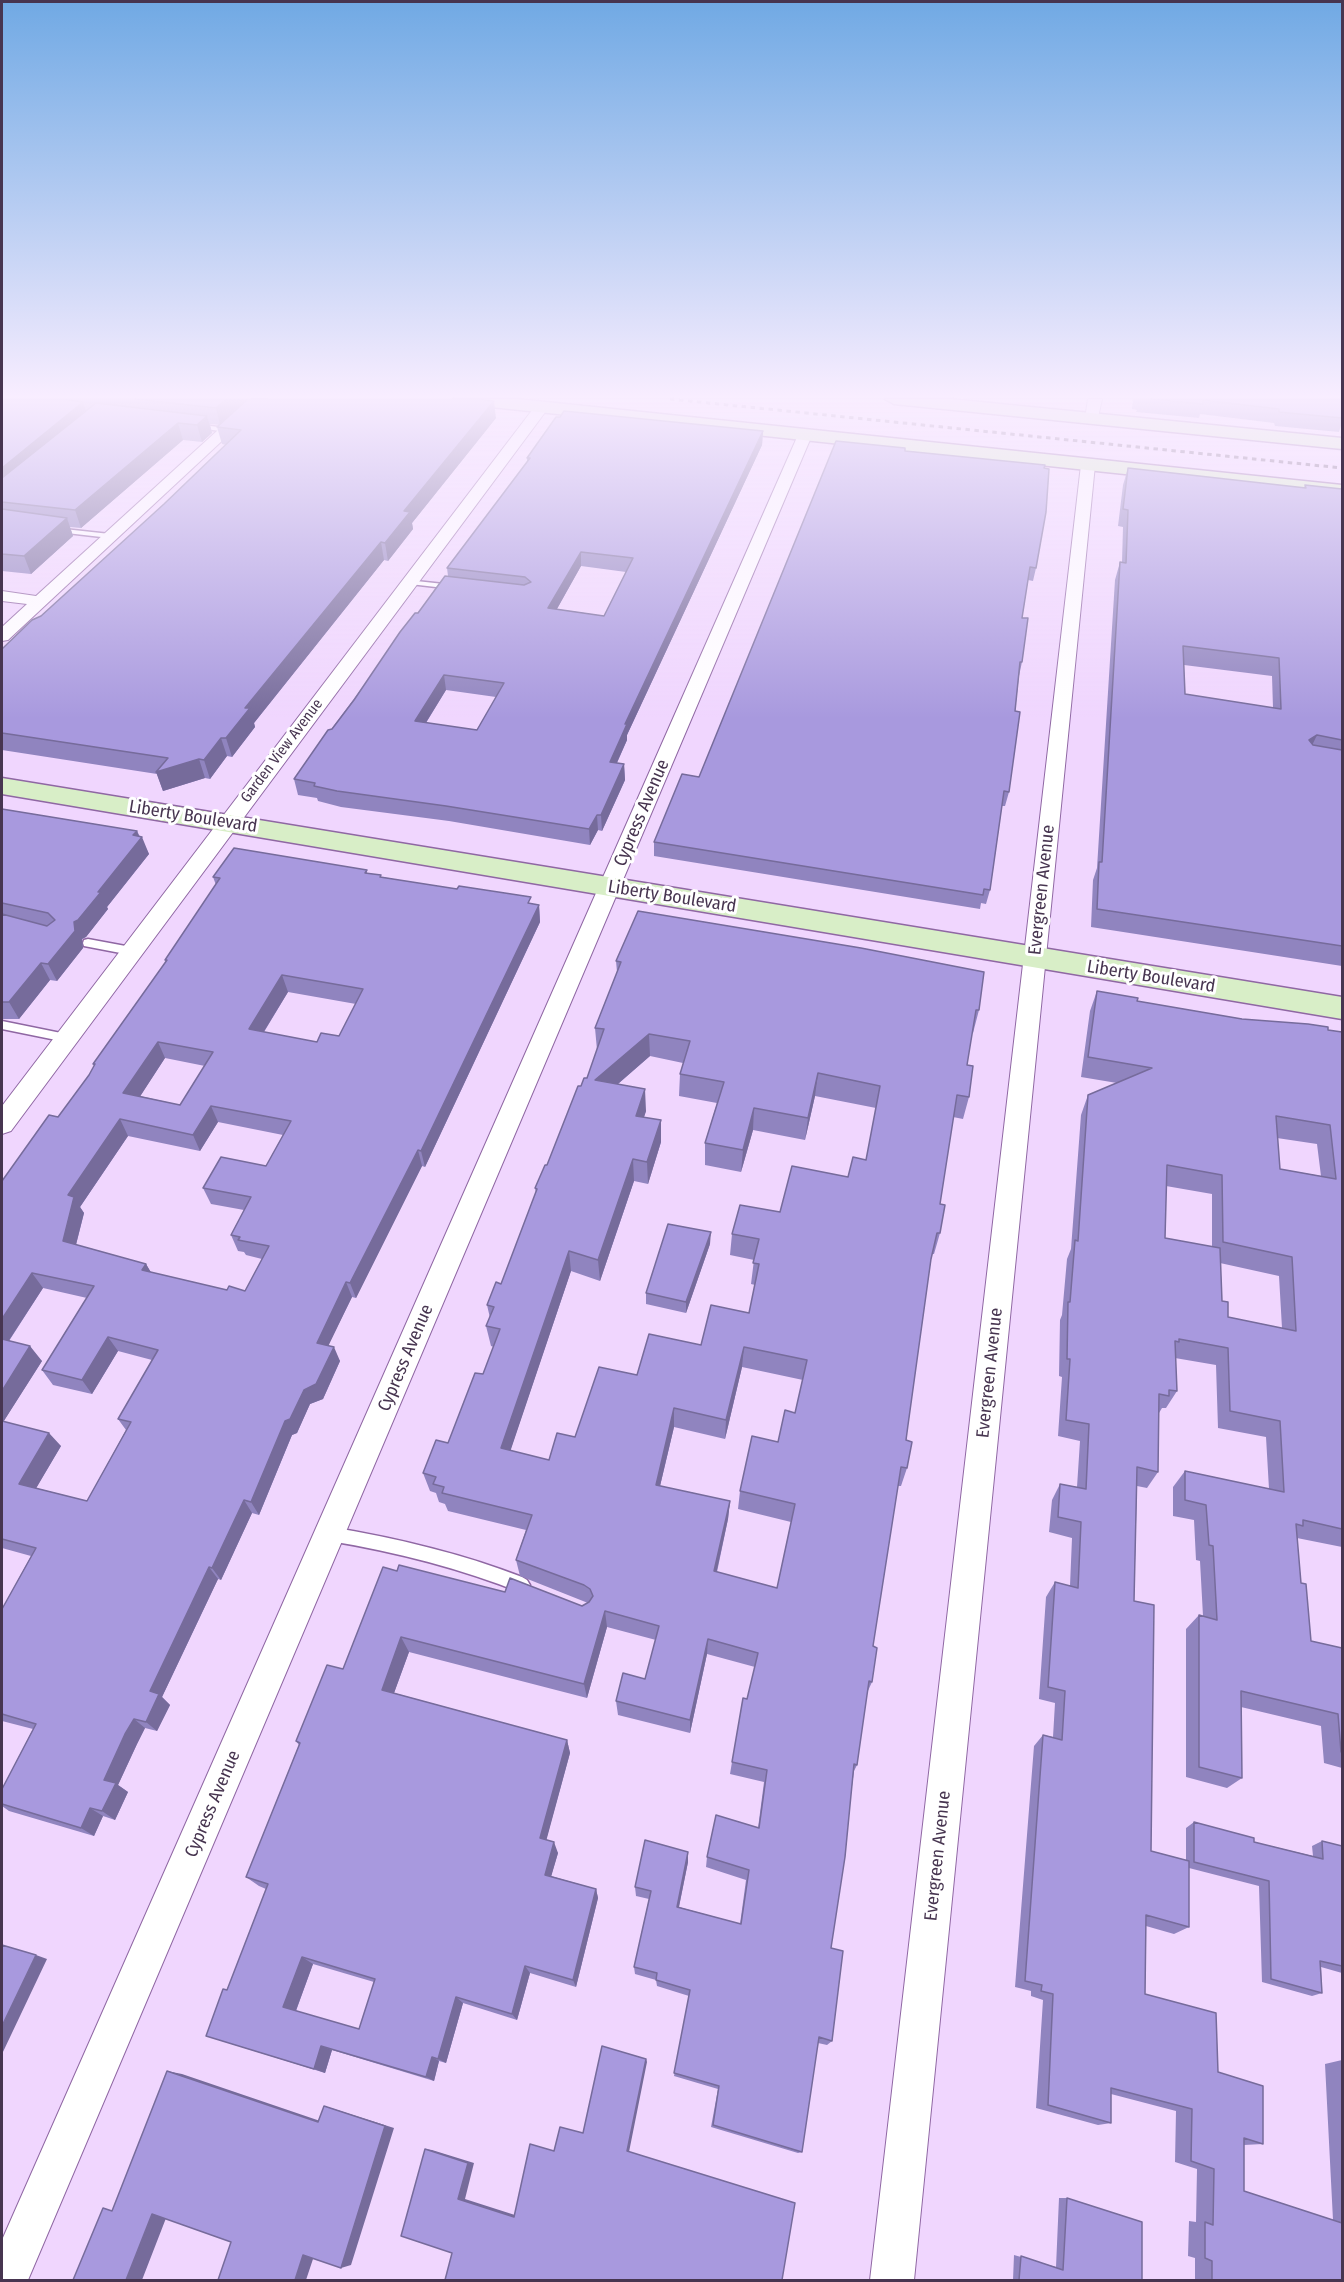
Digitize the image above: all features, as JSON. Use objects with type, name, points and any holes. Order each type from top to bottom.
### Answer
[{"type":"street","points":[[2,636],[143,505]]},
{"type":"street","name":"Garden View Avenue","points":[[2,1124],[468,505]]},
{"type":"street","name":"Cypress Avenue","points":[[6,2280],[775,505]]},
{"type":"street","name":"Evergreen Avenue","points":[[892,2280],[1084,505]]},
{"type":"street","points":[[2,596],[39,601]]},
{"type":"street","name":"Liberty Boulevard","points":[[2,786],[1342,1008]]},
{"type":"lane","points":[[45,528],[110,536]]},
{"type":"lane","points":[[410,582],[467,589]]},
{"type":"lane","points":[[88,942],[131,951]]},
{"type":"lane","points":[[2,1025],[66,1038]]},
{"type":"lane","points":[[330,1534],[365,1539],[464,1564],[534,1590]]},
{"type":"building","points":[[34,505],[80,505],[75,510]]},
{"type":"building","points":[[162,505],[409,505],[404,511],[410,512],[385,543],[381,542],[245,708],[250,708],[226,738],[221,738],[204,760],[199,759],[156,772],[168,758],[2,733],[2,649],[32,620],[41,616]]},
{"type":"building","points":[[494,505],[728,505],[625,724],[627,724],[610,762],[624,764],[601,815],[597,815],[589,829],[337,791],[294,779],[328,730],[332,729],[354,700],[400,632],[415,613],[418,613],[445,576],[524,585],[531,582],[525,577],[447,568]],"holes":[[[581,552],[633,558],[604,616],[548,608]],[[444,675],[504,683],[477,730],[415,721]]]},
{"type":"building","points":[[810,505],[1046,505],[1036,568],[1030,567],[1022,618],[1028,618],[1022,662],[1020,662],[1015,711],[1020,712],[1009,792],[1004,791],[990,890],[984,889],[983,895],[654,842],[682,774],[699,777]]},
{"type":"building","points":[[1123,505],[1342,505],[1342,740],[1317,735],[1309,740],[1313,745],[1342,750],[1342,946],[1097,909],[1099,862],[1102,862],[1120,562],[1126,563],[1128,510],[1123,509]],"holes":[[[1183,646],[1279,658],[1281,709],[1185,694]]]},
{"type":"building","points":[[2,509],[67,518],[24,556],[2,554]]},
{"type":"building","points":[[2,809],[137,831],[133,835],[142,837],[98,892],[101,892],[74,922],[75,931],[48,964],[41,963],[9,1002],[2,1002],[2,914],[47,926],[55,920],[48,913],[2,903]]},
{"type":"building","points":[[234,848],[367,870],[365,873],[381,875],[380,877],[531,897],[528,903],[539,905],[421,1151],[418,1150],[350,1283],[346,1282],[317,1343],[334,1347],[316,1384],[304,1390],[290,1419],[285,1421],[251,1502],[244,1500],[212,1568],[209,1567],[150,1691],[159,1694],[146,1722],[134,1719],[125,1734],[104,1780],[116,1783],[102,1811],[90,1808],[81,1828],[2,1804],[2,1789],[36,1724],[2,1714],[2,1609],[36,1548],[2,1539],[2,1421],[49,1433],[19,1484],[87,1501],[131,1422],[118,1419],[158,1350],[108,1337],[82,1380],[42,1370],[94,1286],[32,1273],[2,1319],[2,1181],[49,1115],[58,1117],[89,1075],[95,1064],[93,1064],[167,960],[165,960],[220,878],[213,877]],"holes":[[[282,975],[363,989],[339,1036],[321,1033],[317,1042],[249,1029]],[[158,1042],[213,1052],[180,1105],[123,1093]],[[211,1106],[291,1121],[266,1166],[221,1157],[203,1188],[251,1197],[231,1235],[240,1237],[238,1240],[269,1246],[245,1291],[229,1286],[227,1290],[142,1270],[146,1264],[63,1241],[74,1197],[68,1195],[120,1119],[193,1135]]]},
{"type":"building","points":[[638,911],[861,948],[984,972],[979,1010],[976,1010],[967,1065],[973,1066],[969,1097],[957,1095],[940,1204],[945,1205],[940,1233],[937,1233],[931,1259],[906,1440],[912,1442],[907,1468],[901,1467],[873,1646],[877,1648],[872,1682],[869,1681],[857,1765],[854,1764],[845,1857],[831,1948],[843,1951],[832,2041],[819,2037],[802,2152],[713,2125],[719,2086],[674,2073],[690,1990],[656,1980],[657,1973],[634,1967],[651,1891],[635,1887],[645,1840],[688,1852],[677,1907],[741,1924],[749,1870],[707,1857],[716,1815],[759,1828],[767,1770],[732,1762],[743,1698],[747,1699],[758,1653],[708,1639],[690,1720],[616,1701],[623,1673],[645,1679],[659,1626],[605,1611],[584,1684],[401,1637],[382,1690],[567,1740],[540,1838],[554,1842],[545,1875],[596,1889],[573,1980],[525,1966],[512,2014],[456,1997],[438,2059],[432,2057],[426,2077],[321,2046],[314,2069],[206,2036],[223,1989],[227,1990],[268,1884],[246,1877],[300,1743],[296,1741],[327,1665],[343,1669],[383,1567],[397,1571],[399,1565],[505,1592],[510,1578],[582,1606],[593,1596],[590,1589],[584,1585],[516,1560],[532,1515],[442,1493],[444,1487],[433,1484],[436,1477],[423,1473],[436,1440],[448,1443],[475,1373],[483,1374],[500,1329],[486,1326],[494,1307],[487,1305],[496,1282],[501,1284],[537,1189],[535,1188],[547,1165],[578,1086],[581,1086],[584,1078],[587,1078],[604,1029],[595,1028],[621,962],[616,961]],"holes":[[[649,1034],[690,1041],[680,1074],[724,1082],[705,1143],[743,1150],[754,1108],[808,1118],[818,1073],[880,1086],[866,1160],[853,1157],[848,1177],[792,1166],[780,1212],[740,1205],[732,1234],[759,1239],[753,1263],[759,1264],[749,1313],[711,1305],[701,1345],[649,1334],[637,1375],[599,1367],[575,1437],[557,1433],[549,1460],[501,1448],[569,1251],[598,1260],[633,1159],[647,1162],[661,1120],[636,1116],[645,1089],[595,1080]],[[744,1347],[807,1360],[795,1413],[785,1410],[778,1442],[752,1436],[740,1491],[795,1504],[777,1588],[714,1571],[730,1501],[656,1485],[674,1408],[726,1420]],[[302,1957],[375,1979],[359,2029],[283,2007]]]},
{"type":"building","points":[[1097,991],[1138,998],[1137,1001],[1242,1019],[1308,1024],[1342,1032],[1342,1529],[1303,1520],[1303,1526],[1296,1524],[1301,1583],[1306,1584],[1311,1641],[1342,1648],[1342,1752],[1338,1714],[1241,1691],[1242,1778],[1199,1767],[1199,1615],[1217,1620],[1213,1546],[1209,1545],[1206,1505],[1185,1500],[1185,1471],[1284,1492],[1280,1421],[1230,1411],[1228,1348],[1179,1339],[1179,1342],[1175,1341],[1177,1391],[1169,1390],[1169,1396],[1159,1394],[1158,1472],[1137,1467],[1134,1601],[1154,1605],[1151,1851],[1189,1861],[1189,1927],[1146,1915],[1145,1994],[1216,2013],[1218,2072],[1263,2086],[1263,2144],[1244,2138],[1244,2191],[1342,2223],[1342,2280],[1212,2280],[1212,2261],[1205,2258],[1205,2222],[1213,2225],[1214,2169],[1191,2161],[1192,2109],[1111,2088],[1111,2123],[1048,2105],[1053,1994],[1041,1991],[1042,1985],[1025,1981],[1043,1735],[1062,1740],[1065,1691],[1048,1687],[1055,1582],[1078,1588],[1081,1522],[1058,1517],[1060,1484],[1086,1489],[1089,1424],[1066,1420],[1070,1359],[1067,1359],[1068,1302],[1070,1302],[1075,1240],[1078,1241],[1088,1095],[1152,1068],[1088,1057]],"holes":[[[1276,1116],[1330,1125],[1336,1179],[1280,1169]],[[1167,1165],[1222,1175],[1223,1242],[1292,1257],[1296,1331],[1228,1317],[1228,1302],[1222,1301],[1220,1248],[1165,1238]]]},
{"type":"building","points":[[668,1224],[711,1232],[686,1302],[646,1293]]},
{"type":"building","points":[[2,1339],[30,1346],[2,1391]]},
{"type":"building","points":[[1194,1822],[1254,1838],[1254,1842],[1323,1859],[1322,1841],[1342,1846],[1342,1966],[1320,1961],[1322,1993],[1271,1979],[1269,1881],[1194,1862]]},
{"type":"building","points":[[2,1945],[36,1955],[2,2026]]},
{"type":"building","points":[[602,2046],[646,2059],[627,2151],[795,2203],[782,2280],[445,2280],[452,2253],[401,2236],[425,2149],[468,2163],[458,2199],[514,2217],[530,2144],[554,2151],[560,2127],[583,2133]]},
{"type":"building","points":[[167,2071],[318,2122],[324,2106],[385,2126],[341,2268],[303,2255],[295,2280],[218,2280],[231,2242],[152,2214],[126,2280],[73,2280],[103,2208],[112,2211]]},
{"type":"building","points":[[1067,2198],[1142,2222],[1142,2280],[1019,2280],[1021,2256],[1063,2270]]}]
